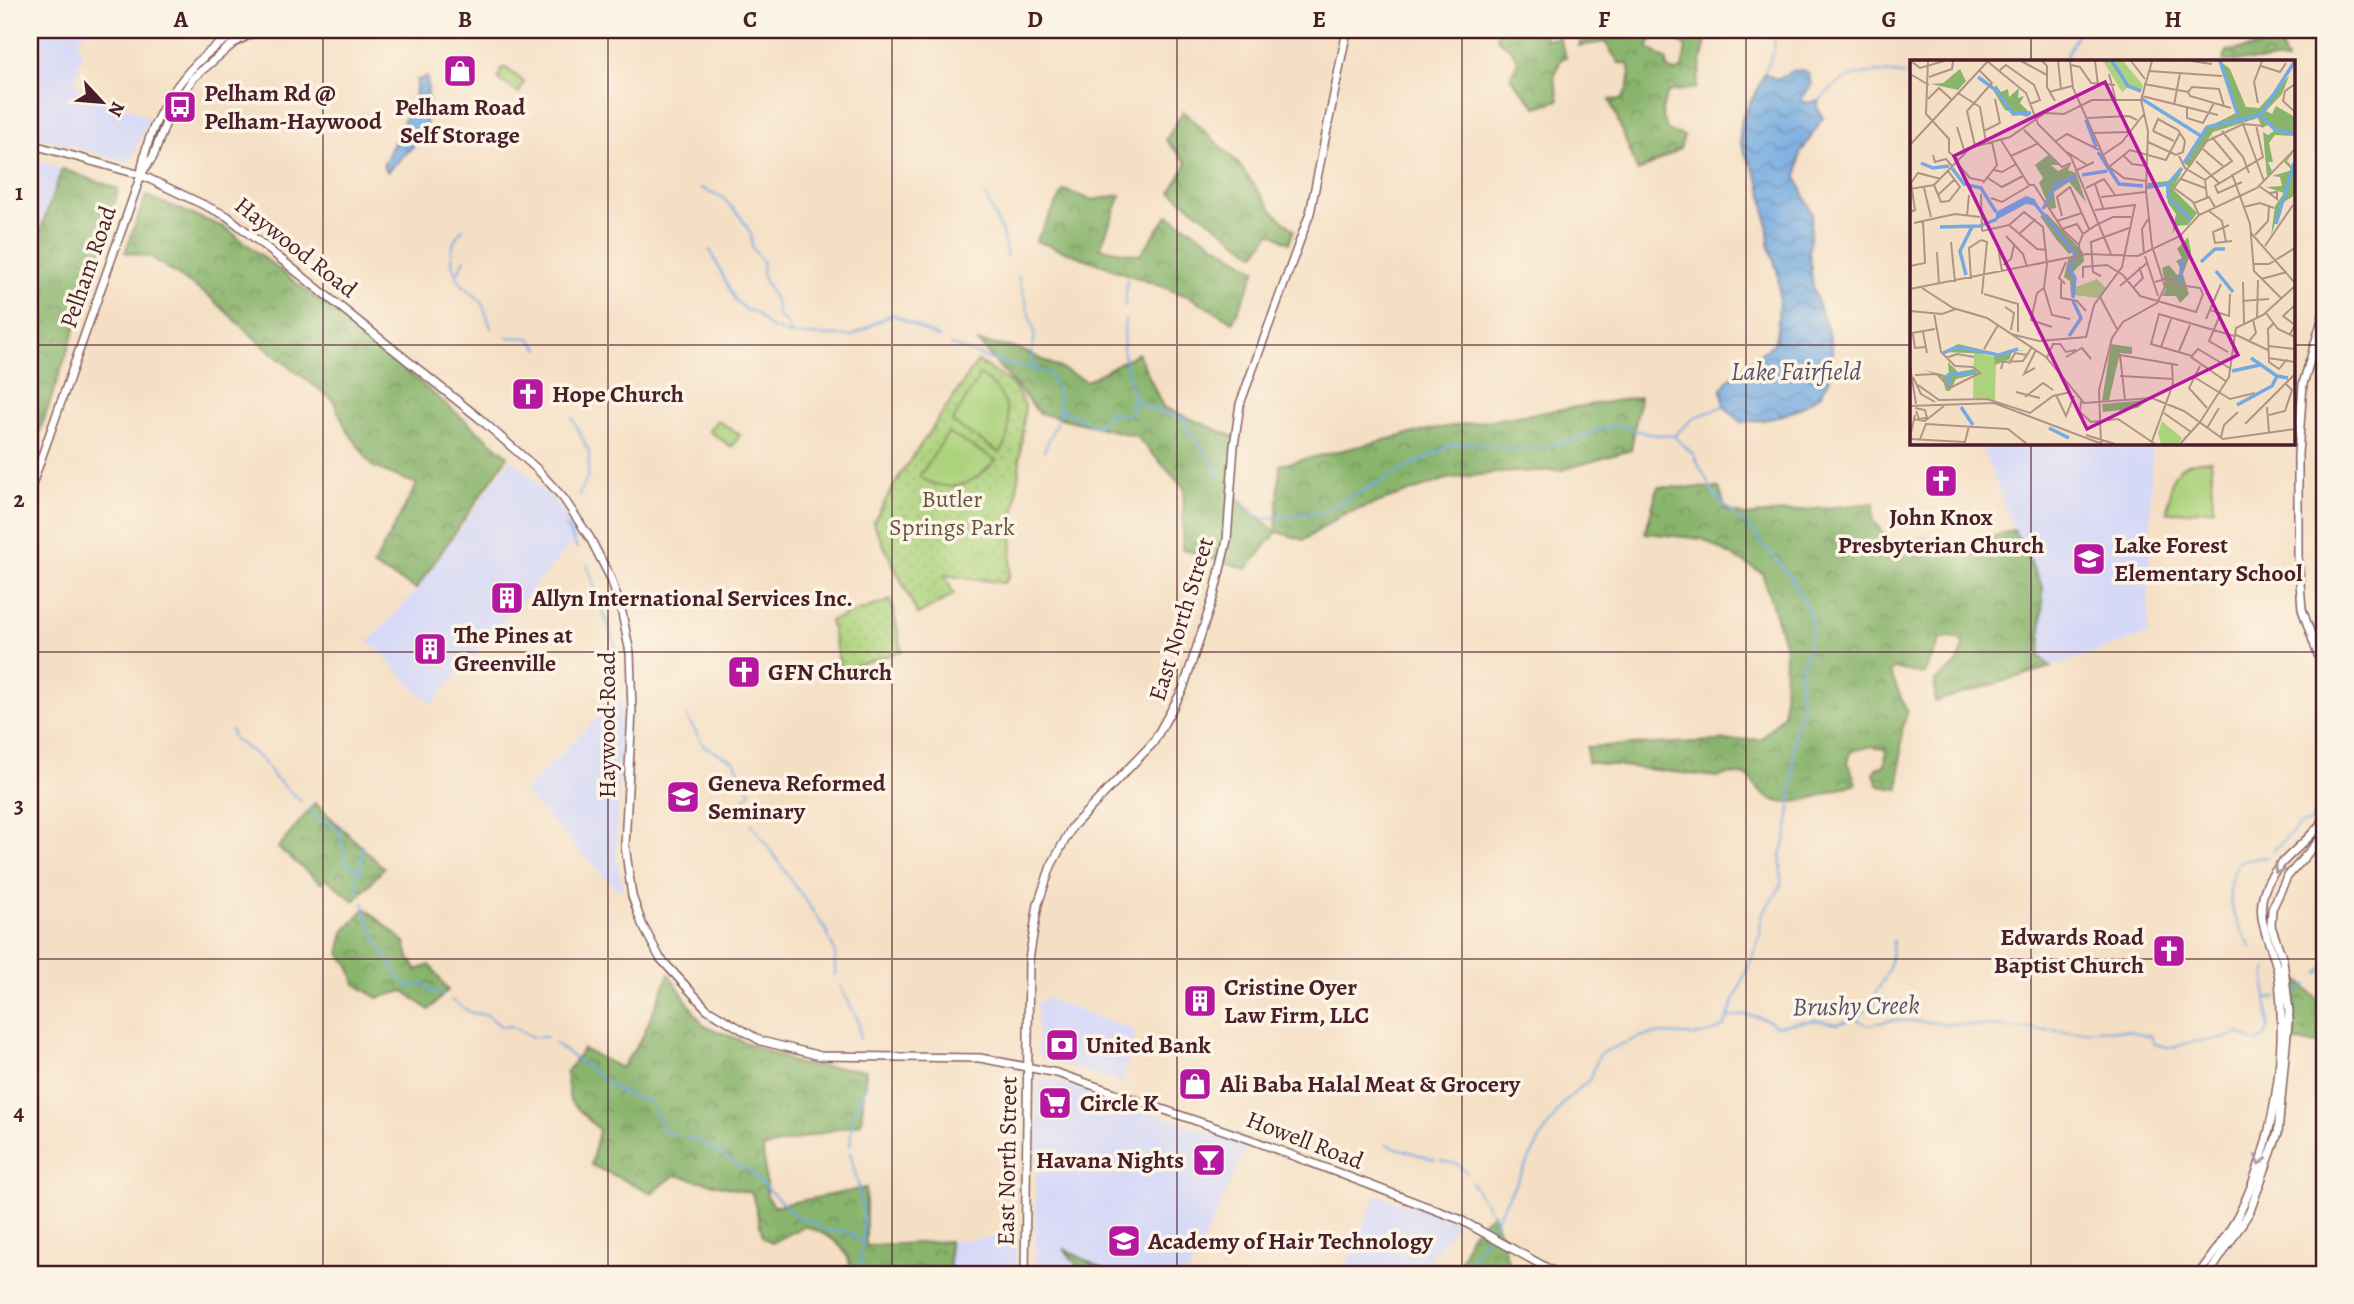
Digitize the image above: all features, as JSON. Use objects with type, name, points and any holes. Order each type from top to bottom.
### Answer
[{"type":"main road","name":"Pelham Road","points":[[30,490],[141,175],[145,148],[154,125],[177,87],[214,48],[243,30]]},
{"type":"main road","name":"Pelham Road","points":[[141,175],[153,157],[168,117],[193,78],[234,43],[258,30]]},
{"type":"main road","name":"East North Street","points":[[1025,1274],[1030,943],[1044,884],[1072,827],[1151,746],[1165,726],[1183,689],[1214,595],[1227,540],[1240,404],[1310,213],[1347,30]]},
{"type":"main road","points":[[2320,30],[2324,41]]},
{"type":"main road","name":"Haywood Road","points":[[30,144],[141,175],[197,200],[243,227],[521,454],[548,480],[579,521],[611,579],[622,613],[630,653],[632,711],[625,845],[632,896],[642,924],[660,958],[692,995],[737,1029],[792,1051],[831,1057],[971,1057],[1028,1066]]},
{"type":"main road","points":[[2324,313],[2303,384],[2298,454],[2298,556],[2302,609],[2324,673]]},
{"type":"main road","points":[[2199,1274],[2226,1235],[2250,1187],[2269,1131],[2282,1018],[2277,960],[2262,922],[2263,894],[2290,852],[2324,819]]},
{"type":"main road","points":[[2209,1274],[2233,1240],[2254,1200],[2277,1133],[2289,1013],[2283,960],[2271,926],[2272,909],[2283,883],[2324,835]]},
{"type":"main road","name":"Howell Road","points":[[1028,1066],[1066,1075],[1226,1131],[1476,1226],[1559,1274]]},
{"type":"main road","points":[[2269,1131],[2277,1133]]},
{"type":"main road","points":[[2226,1235],[2233,1240]]},
{"type":"main road","points":[[30,1268],[41,1274]]},
{"type":"shaded area","points":[[30,30],[90,30],[77,39],[82,55],[74,85],[149,117],[132,159],[124,162],[43,138],[30,131]]},
{"type":"shaded area","points":[[30,158],[62,169],[30,260]]},
{"type":"shaded area","name":"Lake Forest Elementary School","points":[[1980,444],[2152,444],[2148,634],[2051,667],[2040,656],[2043,588],[2014,530]]},
{"type":"shaded area","points":[[511,458],[554,500],[578,536],[431,705],[369,641],[416,591]]},
{"type":"shaded area","points":[[622,693],[616,856],[623,890],[616,889],[523,792]]},
{"type":"shaded area","points":[[1046,998],[1136,1031],[1122,1083],[1044,1059],[1038,1054],[1037,1003]]},
{"type":"shaded area","points":[[1046,1078],[1248,1145],[1188,1274],[1112,1274],[1066,1250],[1084,1274],[1035,1274],[1037,1084],[1040,1079]]},
{"type":"shaded area","points":[[1376,1195],[1458,1222],[1417,1274],[1342,1274]]},
{"type":"shaded area","points":[[1015,1236],[1016,1274],[950,1274],[949,1241]]},
{"type":"green space","points":[[1496,30],[1541,30],[1547,39],[1559,37],[1566,57],[1561,59],[1554,78],[1559,100],[1536,107],[1510,77],[1518,62],[1511,49],[1498,40]]},
{"type":"green space","points":[[1584,30],[1708,30],[1696,88],[1669,92],[1664,102],[1663,116],[1668,131],[1684,136],[1680,149],[1638,172],[1610,100],[1622,99],[1627,90],[1630,82],[1628,64],[1619,63],[1605,42],[1579,46]],"holes":[[[1654,37],[1677,40],[1686,47],[1682,69],[1674,72],[1667,69],[1667,60],[1647,47]]]},
{"type":"green space","points":[[2278,41],[2287,60],[2223,60],[2227,51]]},
{"type":"green space","points":[[502,68],[506,68],[524,82],[519,93],[498,79]]},
{"type":"green space","points":[[1183,111],[1237,162],[1273,211],[1294,230],[1289,243],[1271,232],[1255,254],[1171,192],[1187,163],[1166,140]]},
{"type":"green space","points":[[62,169],[118,189],[106,239],[30,460],[30,260]]},
{"type":"green space","points":[[1064,190],[1092,200],[1121,195],[1100,248],[1140,255],[1168,215],[1256,270],[1233,322],[1190,297],[1036,241]]},
{"type":"green space","points":[[146,196],[226,228],[369,340],[508,456],[416,589],[373,566],[417,484],[373,467],[347,430],[333,400],[269,351],[211,298],[151,257],[125,252]]},
{"type":"green space","points":[[978,342],[1020,349],[1087,381],[1138,353],[1163,407],[1239,439],[1233,495],[1276,532],[1280,465],[1427,430],[1640,397],[1631,450],[1562,470],[1496,473],[1447,479],[1342,515],[1304,540],[1277,532],[1247,569],[1182,549],[1184,488],[1136,436],[1039,413]]},
{"type":"green space","name":"Butler Springs Park","points":[[978,361],[1012,384],[1025,405],[1009,577],[1004,583],[945,575],[954,594],[918,615],[873,523],[900,475]]},
{"type":"green space","points":[[980,375],[997,390],[1007,410],[1008,431],[1000,453],[952,422]]},
{"type":"green space","points":[[717,420],[740,435],[732,447],[709,431]]},
{"type":"green space","points":[[948,433],[996,460],[970,482],[960,485],[941,486],[919,477]]},
{"type":"green space","points":[[2211,460],[2214,509],[2167,513],[2175,474],[2187,464]]},
{"type":"green space","points":[[1658,487],[1719,488],[1726,510],[1744,516],[1874,503],[1873,520],[1889,542],[1902,545],[1925,538],[1967,545],[2014,530],[2043,588],[2040,656],[2051,667],[1935,702],[1935,681],[1955,665],[1961,656],[1963,643],[1952,637],[1940,640],[1924,674],[1895,669],[1890,672],[1907,712],[1902,731],[1899,789],[1879,786],[1874,774],[1876,768],[1885,765],[1886,750],[1872,746],[1851,751],[1848,762],[1856,783],[1794,802],[1776,801],[1767,797],[1748,776],[1729,774],[1717,777],[1587,762],[1587,747],[1761,739],[1784,714],[1785,646],[1762,573],[1702,539],[1645,533]]},
{"type":"green space","points":[[891,600],[902,651],[841,670],[830,621]]},
{"type":"green space","points":[[315,803],[384,868],[354,901],[326,878],[321,883],[278,848]]},
{"type":"green space","points":[[365,908],[405,942],[409,958],[417,970],[430,965],[448,990],[429,1010],[404,991],[378,998],[355,984],[349,965],[339,953],[344,932]]},
{"type":"green space","points":[[669,974],[703,1025],[798,1064],[866,1070],[861,1123],[763,1148],[767,1197],[774,1206],[866,1188],[866,1246],[949,1241],[950,1274],[851,1274],[847,1255],[842,1248],[813,1229],[804,1226],[772,1243],[763,1237],[752,1193],[675,1175],[652,1193],[591,1165],[599,1130],[570,1101],[566,1073],[583,1049],[621,1068],[642,1038]]},
{"type":"green space","points":[[2293,975],[2324,1006],[2324,1044],[2294,1042]]},
{"type":"green space","points":[[1493,1213],[1512,1274],[1456,1274],[1471,1233]]},
{"type":"green space","points":[[1064,1249],[1112,1274],[1084,1274]]},
{"type":"water","name":"Lake Fairfield","points":[[1803,70],[1808,73],[1811,85],[1801,100],[1807,103],[1820,100],[1817,107],[1823,118],[1800,154],[1797,178],[1812,213],[1809,253],[1813,287],[1830,338],[1833,357],[1829,380],[1820,395],[1799,409],[1774,418],[1742,423],[1724,406],[1722,388],[1728,380],[1774,343],[1779,290],[1764,200],[1742,146],[1741,123],[1764,73],[1777,80],[1792,71]]},
{"type":"water","points":[[427,77],[428,111],[424,132],[387,172],[383,166],[415,97],[417,80]]},
{"type":"waterway","points":[[1765,72],[1774,51],[1774,30]]},
{"type":"waterway","points":[[2064,60],[2079,30]]},
{"type":"waterway","points":[[1820,100],[1839,83],[1862,74],[1886,72],[1910,76]]},
{"type":"waterway","points":[[701,188],[722,197],[740,216],[751,234],[752,247],[763,262],[763,276],[775,301],[777,315],[787,324],[791,335],[852,336],[892,314],[939,338]]},
{"type":"waterway","points":[[986,196],[1002,233],[1007,257]]},
{"type":"waterway","points":[[463,229],[455,241],[452,263],[461,283],[481,302],[491,328]]},
{"type":"waterway","points":[[710,250],[735,300],[746,310],[755,312],[768,326],[790,335]]},
{"type":"waterway","points":[[456,276],[465,259]]},
{"type":"waterway","points":[[1018,276],[1035,333],[1031,361],[1038,370]]},
{"type":"waterway","points":[[1125,306],[1127,279]]},
{"type":"waterway","points":[[1125,319],[1123,350],[1134,400]]},
{"type":"waterway","points":[[506,337],[530,338],[539,349]]},
{"type":"waterway","points":[[951,345],[992,360],[1048,373],[1057,389],[1059,408],[1096,427],[1101,420],[1109,419],[1107,411],[1125,415],[1132,413],[1133,408],[1129,405],[1134,400],[1141,401],[1141,406],[1186,419],[1188,431],[1209,456],[1219,479]]},
{"type":"waterway","points":[[1675,435],[1694,418],[1723,406]]},
{"type":"waterway","points":[[1044,451],[1062,410]]},
{"type":"waterway","points":[[572,417],[589,452],[588,476],[579,495]]},
{"type":"waterway","points":[[1243,508],[1264,519],[1321,512],[1453,444],[1469,443],[1516,450],[1550,446],[1616,425],[1648,434],[1674,436],[1693,454],[1715,496],[1753,532],[1789,574],[1806,605],[1813,627],[1799,678],[1802,709],[1794,733],[1788,830],[1781,856],[1781,886],[1762,915],[1759,940],[1724,1026],[1706,1034],[1648,1035],[1600,1053],[1590,1079],[1565,1101],[1542,1136],[1489,1232]]},
{"type":"waterway","points":[[566,526],[577,548]]},
{"type":"waterway","points":[[587,565],[616,648]]},
{"type":"waterway","points":[[687,717],[704,746],[734,761],[751,792],[744,798],[746,812]]},
{"type":"waterway","points":[[231,730],[233,738],[261,759],[275,778],[301,801]]},
{"type":"waterway","name":"Brushy Creek","points":[[2273,851],[2300,824],[2311,822],[2324,789],[2320,764],[2324,756]]},
{"type":"waterway","points":[[309,808],[317,818],[339,829],[346,863],[359,870],[356,887],[360,893]]},
{"type":"waterway","points":[[752,824],[826,930],[835,953],[835,975]]},
{"type":"waterway","points":[[361,872],[363,845]]},
{"type":"waterway","name":"Brushy Creek","points":[[2252,948],[2231,906],[2230,883],[2240,861],[2266,857]]},
{"type":"waterway","points":[[363,902],[381,948],[403,982],[410,987],[423,983],[432,992],[443,995]]},
{"type":"waterway","points":[[1857,1018],[1876,1002],[1875,994],[1889,970],[1893,941]]},
{"type":"waterway","points":[[2319,973],[2324,967]]},
{"type":"waterway","name":"Brushy Creek","points":[[1728,1018],[1753,1016],[1765,1019],[1775,1026],[1815,1020],[1837,1024],[1855,1019],[1868,1025],[1893,1020],[2074,1032],[2113,1030],[2151,1036],[2154,1044],[2174,1048],[2239,1033],[2257,1043],[2267,1034],[2268,1028],[2266,969]]},
{"type":"waterway","points":[[2292,994],[2308,985]]},
{"type":"waterway","points":[[840,986],[859,1022],[860,1039]]},
{"type":"waterway","points":[[2267,999],[2277,997]]},
{"type":"waterway","points":[[451,1000],[472,1013],[487,1015],[502,1027],[511,1026],[532,1037],[547,1037]]},
{"type":"waterway","points":[[554,1043],[622,1093],[650,1102],[665,1134],[678,1134]]},
{"type":"waterway","points":[[850,1146],[852,1116],[867,1084]]},
{"type":"waterway","points":[[686,1138],[699,1141],[752,1174],[799,1219],[807,1219],[827,1231],[847,1231],[862,1243]]},
{"type":"waterway","points":[[1385,1144],[1435,1160]]},
{"type":"waterway","points":[[850,1153],[863,1215],[863,1274]]},
{"type":"waterway","points":[[1441,1161],[1457,1164],[1467,1173]]},
{"type":"waterway","points":[[1472,1183],[1496,1219]]},
{"type":"waterway","name":"Brushy Creek","points":[[1462,1274],[1486,1237]]},
{"type":"place","name":"Pelham Road Self Storage","points":[[460,71]]},
{"type":"place","name":"Pelham Rd @ Pelham-Haywood","points":[[180,107]]},
{"type":"place","name":"Hope Church","points":[[528,394]]},
{"type":"place","name":"John Knox Presbyterian Church","points":[[1941,481]]},
{"type":"place","name":"Lake Forest Elementary School","points":[[2089,559]]},
{"type":"place","name":"Allyn International Services Inc.","points":[[507,598]]},
{"type":"place","name":"The Pines at Greenville","points":[[430,649]]},
{"type":"place","name":"GFN Church","points":[[744,672]]},
{"type":"place","name":"Geneva Reformed Seminary","points":[[683,797]]},
{"type":"place","name":"Edwards Road Baptist Church","points":[[2169,951]]},
{"type":"place","name":"Cristine Oyer Law Firm, LLC","points":[[1200,1001]]},
{"type":"place","name":"United Bank","points":[[1062,1045]]},
{"type":"place","name":"Ali Baba Halal Meat & Grocery","points":[[1195,1084]]},
{"type":"place","name":"Circle K","points":[[1055,1103]]},
{"type":"place","name":"Havana Nights","points":[[1209,1160]]},
{"type":"place","name":"Academy of Hair Technology","points":[[1124,1241]]}]
